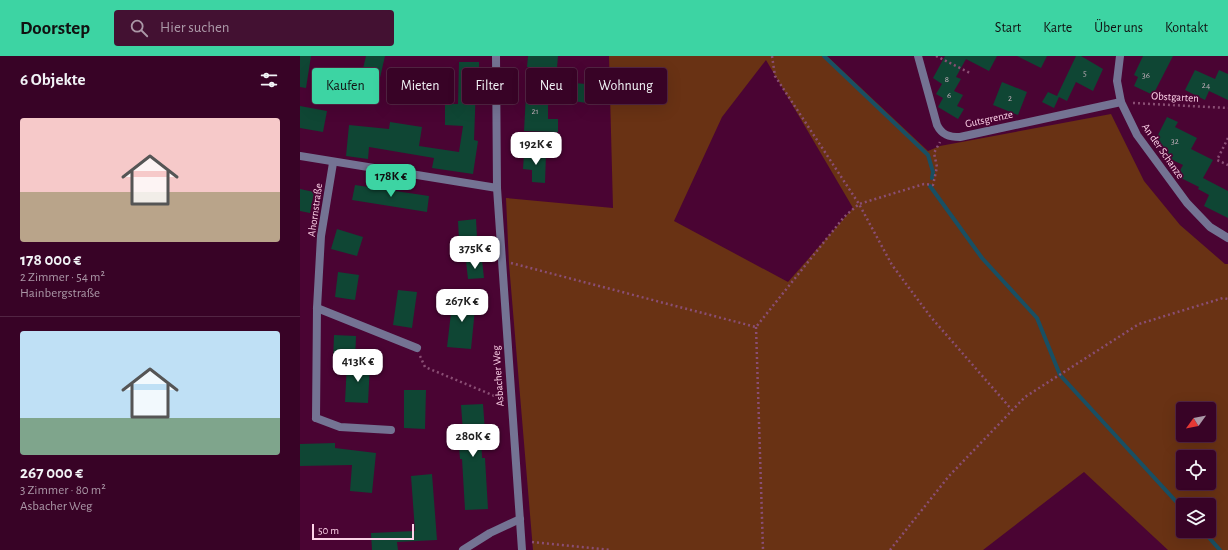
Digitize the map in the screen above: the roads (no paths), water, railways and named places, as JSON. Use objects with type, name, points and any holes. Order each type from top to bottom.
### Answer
[{"type":"street","name":"Asbacher Weg","points":[[496,56],[497,188],[522,550]]},
{"type":"street","name":"Gutsgrenze","points":[[918,56],[939,130],[944,134],[953,137],[1121,102]]},
{"type":"street","name":"An der Schanze","points":[[1120,56],[1117,82],[1121,102],[1137,135],[1187,203],[1210,227],[1228,238]]},
{"type":"street","points":[[300,156],[333,163],[497,188]]},
{"type":"street","name":"Ahornstraße","points":[[333,163],[321,236],[317,308],[316,418],[340,427],[391,430]]},
{"type":"street","points":[[317,308],[417,348]]},
{"type":"street","points":[[463,550],[490,533],[520,519]]},
{"type":"waterway","points":[[824,56],[928,155],[933,172],[932,178]]},
{"type":"waterway","points":[[930,186],[982,258],[1037,318],[1060,375],[1176,501]]},
{"type":"waterway","points":[[1209,538],[1220,550]]}]
